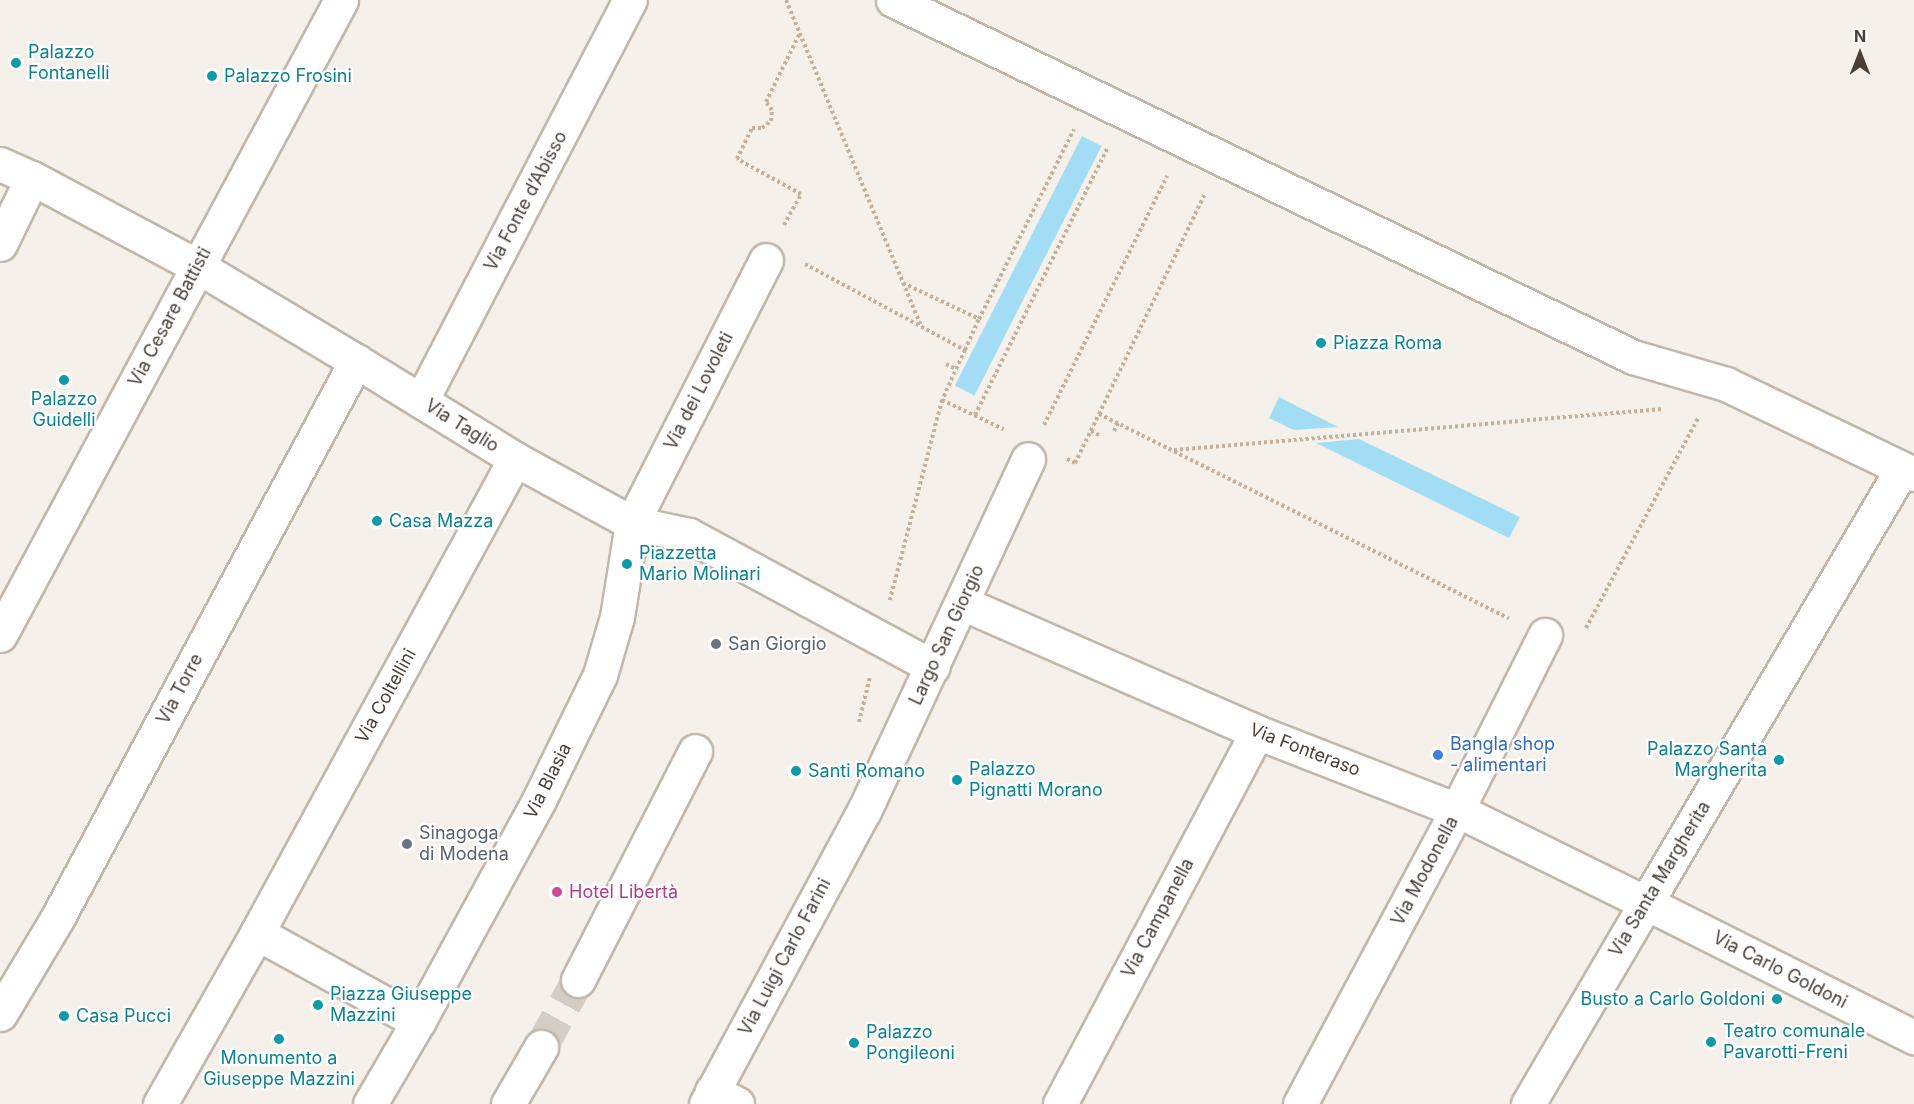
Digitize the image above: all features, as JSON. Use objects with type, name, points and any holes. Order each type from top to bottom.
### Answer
[{"type":"street","name":"Via Cesare Battisti","points":[[0,635],[196,266],[341,0]]},
{"type":"street","name":"Via Fonte d’Abisso","points":[[421,401],[630,0]]},
{"type":"street","points":[[892,0],[1634,357],[1726,384],[1908,472]]},
{"type":"street","name":"Via Taglio","points":[[0,164],[32,178],[196,266],[515,459],[632,522],[689,535],[933,667]]},
{"type":"street","points":[[0,243],[32,178]]},
{"type":"street","name":"Via dei Lovoleti","points":[[632,522],[770,253]]},
{"type":"street","name":"Via Torre","points":[[0,1014],[58,917],[356,361]]},
{"type":"street","name":"Largo San Giorgio","points":[[864,811],[1032,452]]},
{"type":"street","name":"Via Coltellini","points":[[258,933],[515,459]]},
{"type":"street","name":"Via Santa Margherita","points":[[1528,1104],[1646,903],[1908,472]]},
{"type":"street","name":"Via Blasia","points":[[418,1022],[539,800],[600,675],[617,617],[632,522]]},
{"type":"street","name":"Via Fonteraso","points":[[962,603],[1257,732],[1457,810],[1646,903]]},
{"type":"street","name":"Via Modonella","points":[[1300,1104],[1457,810],[1545,635]]},
{"type":"street","name":"Via Campanella","points":[[1060,1104],[1257,732]]},
{"type":"street","points":[[579,980],[695,751]]},
{"type":"street","name":"Via Luigi Carlo Farini","points":[[719,1100],[864,811]]},
{"type":"street","name":"Via Carlo Goldoni","points":[[1646,903],[1914,1037]]},
{"type":"street","points":[[160,1104],[258,933],[418,1022],[370,1104]]},
{"type":"street","points":[[508,1104],[541,1047]]},
{"type":"path","points":[[786,0],[922,327]]},
{"type":"path","points":[[799,35],[766,102],[772,110],[771,121],[762,128],[752,128],[737,159],[801,194],[770,253],[965,350]]},
{"type":"path","points":[[857,729],[942,400],[979,319],[1091,95]]},
{"type":"path","points":[[975,415],[1125,112]]},
{"type":"path","points":[[1032,452],[1184,140]]},
{"type":"path","points":[[942,400],[975,415],[1032,452],[1075,463],[1223,158]]},
{"type":"path","points":[[903,283],[979,319]]},
{"type":"path","points":[[946,364],[956,369]]},
{"type":"path","points":[[1172,450],[1669,408]]},
{"type":"path","points":[[1099,414],[1574,650],[1699,416]]},
{"type":"path","points":[[1114,431],[1118,423]]},
{"type":"path","points":[[1091,430],[1101,436]]},
{"type":"water","points":[[1082,136],[1102,146],[974,395],[955,385]]},
{"type":"water","points":[[1279,397],[1338,427],[1294,430],[1269,418]]},
{"type":"water","points":[[1359,439],[1520,517],[1509,538],[1316,443]]},
{"type":"tunnel","points":[[541,1047],[578,980]]},
{"type":"place","name":"Palazzo Fontanelli","points":[[16,63]]},
{"type":"place","name":"Palazzo Frosini","points":[[212,76]]},
{"type":"place","name":"Piazza Roma","points":[[1321,343]]},
{"type":"place","name":"Palazzo Guidelli","points":[[64,380]]},
{"type":"place","name":"Casa Mazza","points":[[377,521]]},
{"type":"place","name":"Piazzetta Mario Molinari","points":[[627,564]]},
{"type":"place","name":"San Giorgio","points":[[716,644]]},
{"type":"place","name":"Bangla shop - alimentari","points":[[1438,755]]},
{"type":"place","name":"Palazzo Santa Margherita","points":[[1779,760]]},
{"type":"place","name":"Santi Romano","points":[[796,771]]},
{"type":"place","name":"Palazzo Pignatti Morano","points":[[957,780]]},
{"type":"place","name":"Sinagoga di Modena","points":[[407,844]]},
{"type":"place","name":"Hotel Libertà","points":[[557,892]]},
{"type":"place","name":"Busto a Carlo Goldoni","points":[[1777,999]]},
{"type":"place","name":"Piazza Giuseppe Mazzini","points":[[318,1005]]},
{"type":"place","name":"Casa Pucci","points":[[64,1016]]},
{"type":"place","name":"Monumento a Giuseppe Mazzini","points":[[279,1039]]},
{"type":"place","name":"Teatro comunale Pavarotti-Freni","points":[[1711,1042]]},
{"type":"place","name":"Palazzo Pongileoni","points":[[854,1043]]}]
